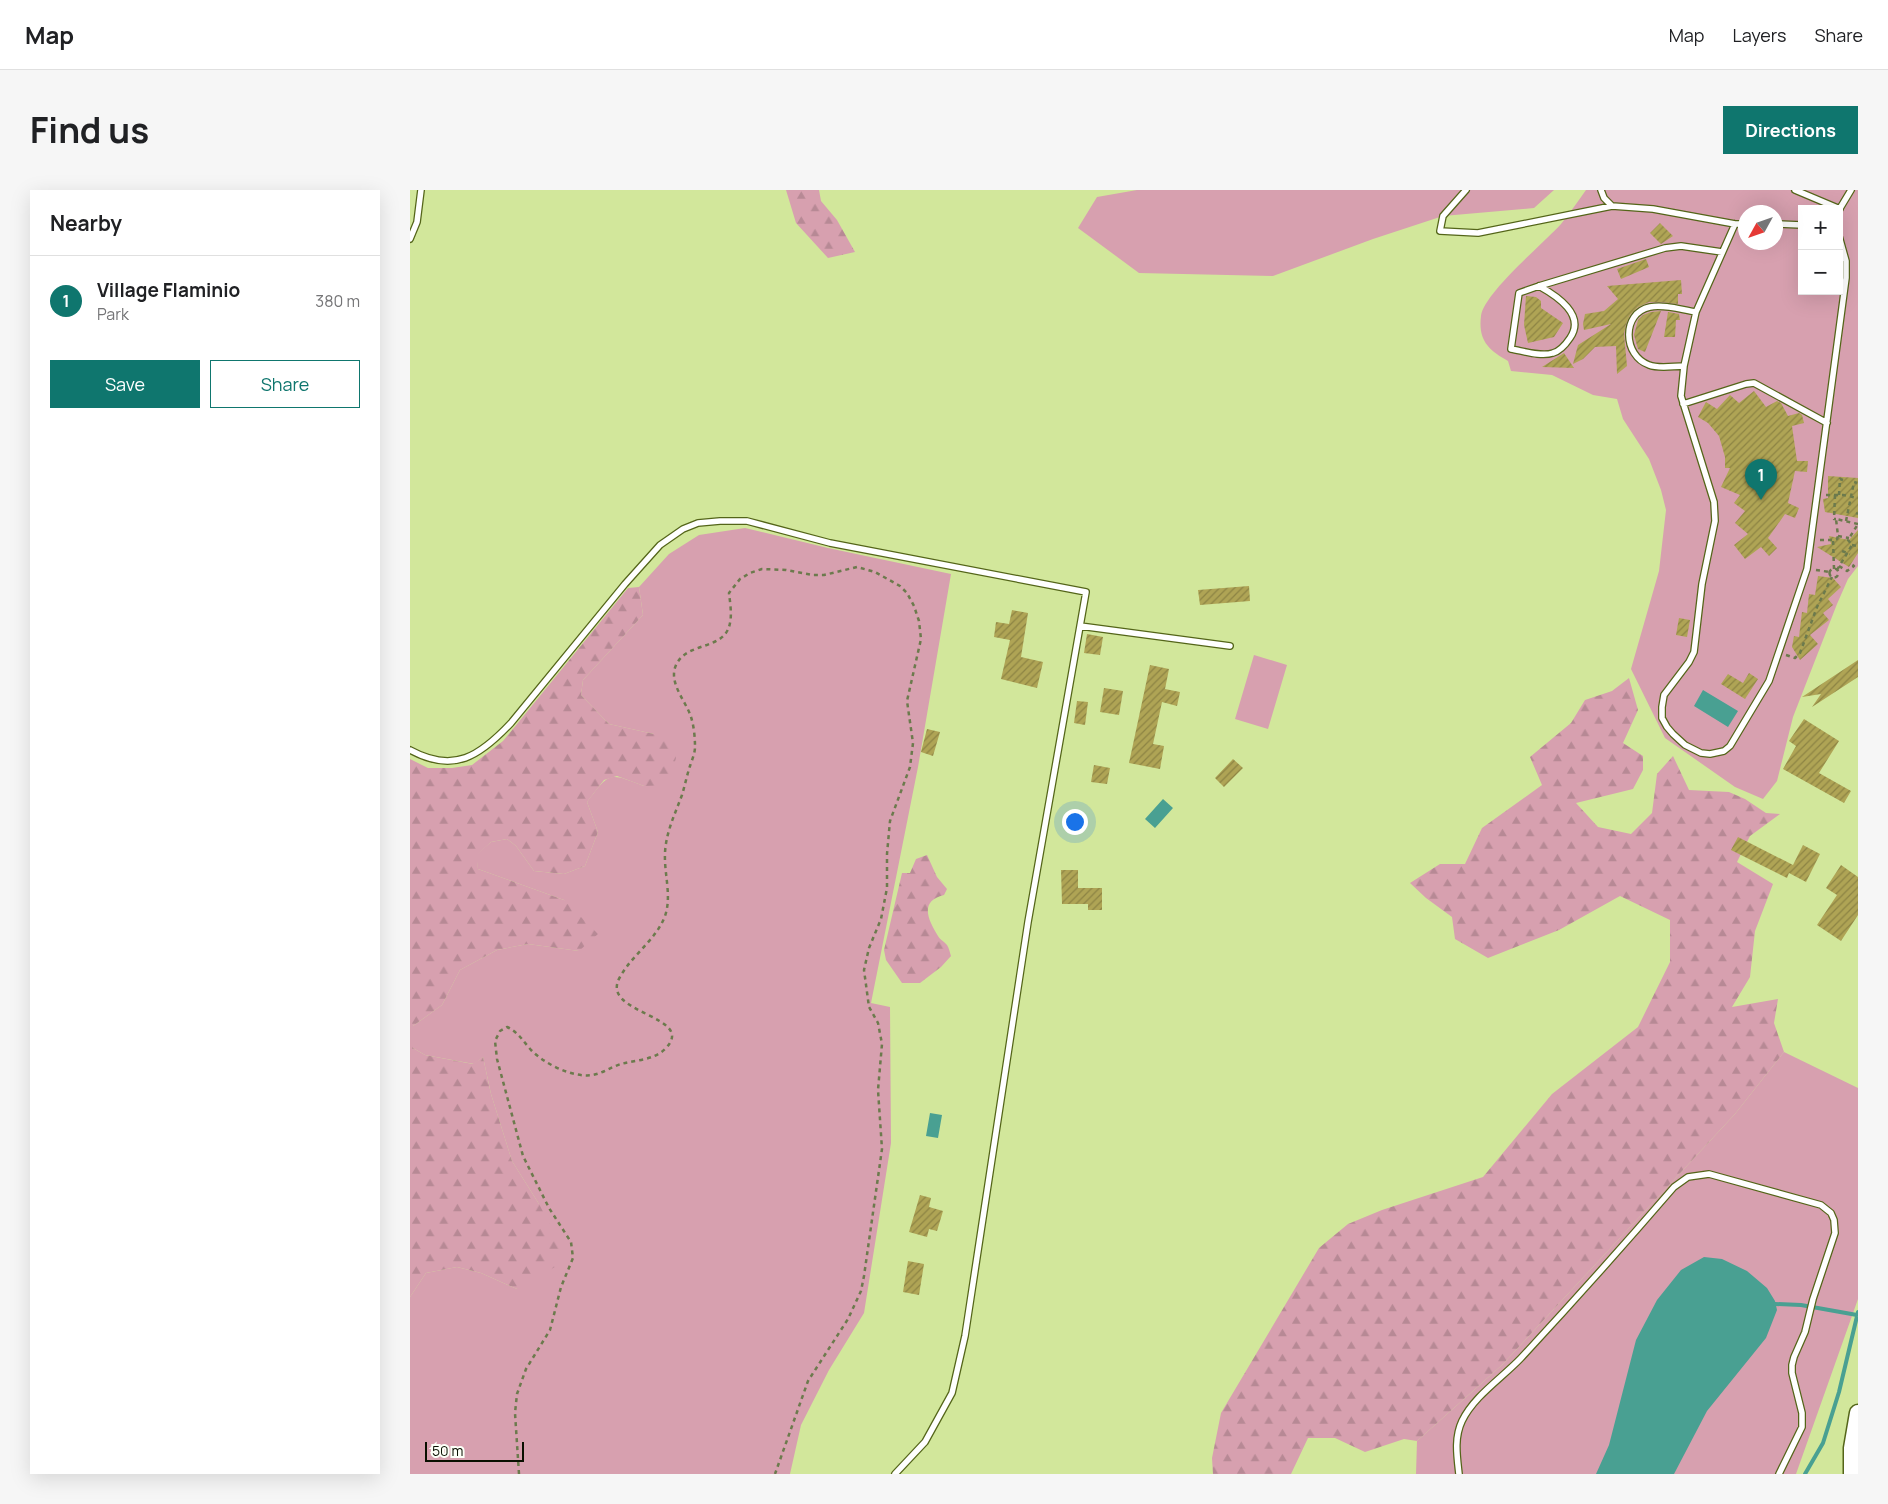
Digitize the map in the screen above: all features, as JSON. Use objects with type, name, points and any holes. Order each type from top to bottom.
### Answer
[{"type":"street","points":[[1852,1474],[1852,1448],[1858,1413]]},
{"type":"lane","points":[[410,239],[417,222],[421,190]]},
{"type":"lane","points":[[1466,190],[1443,216],[1440,231],[1478,233],[1612,206],[1653,209],[1735,224],[1696,312],[1684,366],[1681,391],[1683,404],[1714,502],[1715,521],[1702,584],[1694,652],[1689,662],[1664,695],[1662,707],[1662,718],[1667,727],[1680,741],[1701,752],[1710,754],[1724,751],[1730,746],[1769,681],[1807,568],[1847,273],[1843,250]]},
{"type":"lane","points":[[1601,190],[1604,198],[1612,206]]},
{"type":"lane","points":[[1796,190],[1831,205]]},
{"type":"lane","points":[[1843,205],[1852,190]]},
{"type":"lane","points":[[1783,224],[1798,225]]},
{"type":"lane","points":[[1539,286],[1565,303],[1574,321],[1573,334],[1563,347],[1552,354],[1511,350],[1519,292],[1665,248],[1681,246],[1722,252]]},
{"type":"lane","points":[[1684,366],[1653,366],[1643,362],[1636,356],[1631,347],[1629,332],[1631,324],[1637,316],[1646,308],[1652,306],[1696,312]]},
{"type":"lane","points":[[1683,404],[1754,383],[1827,423]]},
{"type":"lane","points":[[410,750],[425,758],[444,762],[471,756],[492,744],[625,584],[660,545],[683,529],[698,523],[747,521],[830,543],[1086,592],[1028,922],[965,1336],[952,1393],[925,1442],[895,1474]]},
{"type":"lane","points":[[1080,626],[1230,646]]},
{"type":"lane","points":[[1459,1474],[1457,1435],[1461,1422],[1469,1409],[1508,1372],[1674,1187],[1688,1176],[1709,1174],[1821,1204],[1827,1209],[1834,1220],[1835,1232],[1792,1366],[1802,1413],[1802,1427],[1779,1474]]},
{"type":"path","points":[[1833,541],[1837,539],[1837,533],[1833,509],[1840,479],[1843,480]]},
{"type":"path","points":[[1846,521],[1854,482],[1858,483]]},
{"type":"path","points":[[1834,488],[1839,488]]},
{"type":"path","points":[[1848,488],[1852,489]]},
{"type":"path","points":[[1817,494],[1858,498]]},
{"type":"path","points":[[1844,510],[1848,511]]},
{"type":"path","points":[[1836,519],[1858,524],[1848,541],[1852,545],[1858,546]]},
{"type":"path","points":[[1837,533],[1849,538]]},
{"type":"path","points":[[1812,538],[1838,542]]},
{"type":"path","points":[[1832,577],[1837,577],[1839,574],[1833,541]]},
{"type":"path","points":[[1807,568],[1830,572],[1837,568],[1849,553],[1852,545]]},
{"type":"path","points":[[1827,549],[1834,548]]},
{"type":"path","points":[[1842,551],[1849,553]]},
{"type":"path","points":[[1837,568],[1847,571],[1854,566],[1851,564]]},
{"type":"path","points":[[518,1474],[515,1413],[517,1394],[526,1369],[550,1330],[561,1287],[573,1258],[571,1242],[549,1208],[523,1156],[497,1059],[495,1041],[500,1031],[507,1027],[515,1030],[533,1051],[556,1067],[574,1073],[592,1075],[619,1065],[653,1057],[665,1050],[671,1043],[671,1031],[665,1023],[632,1008],[622,1001],[617,988],[619,978],[656,931],[664,917],[668,900],[665,861],[670,825],[682,794],[695,748],[692,718],[677,689],[674,677],[676,665],[684,655],[694,649],[719,640],[726,633],[730,622],[729,593],[740,579],[750,573],[774,568],[801,574],[824,575],[858,567],[875,572],[900,586],[907,593],[919,622],[921,639],[907,701],[913,744],[910,767],[890,821],[887,854],[887,888],[881,919],[869,948],[864,970],[869,1007],[878,1023],[882,1044],[878,1090],[882,1149],[861,1291],[848,1319],[808,1381],[775,1474]]},
{"type":"path","points":[[1779,653],[1793,658],[1798,656],[1817,607],[1832,577],[1830,572]]},
{"type":"path","points":[[1830,582],[1834,585]]},
{"type":"green space","points":[[786,190],[819,190],[821,201],[837,220],[855,252],[828,258],[796,223]]},
{"type":"green space","points":[[1137,190],[1554,190],[1534,208],[1443,216],[1373,239],[1273,276],[1139,273],[1078,228],[1097,197]]},
{"type":"green space","points":[[1586,190],[1858,190],[1858,566],[1848,579],[1837,604],[1793,717],[1777,781],[1763,799],[1735,787],[1665,738],[1631,669],[1659,571],[1666,510],[1661,490],[1649,459],[1623,419],[1617,399],[1593,395],[1552,375],[1511,371],[1508,361],[1495,353],[1483,338],[1480,324],[1481,316],[1492,295],[1516,268],[1561,224]]},
{"type":"green space","points":[[745,528],[951,574],[918,767],[871,1003],[890,1007],[891,1143],[864,1313],[829,1370],[801,1425],[790,1474],[410,1474],[410,1297],[426,1273],[457,1267],[481,1273],[517,1289],[539,1204],[512,1161],[491,1094],[483,1057],[474,1064],[425,1055],[413,1048],[413,1026],[442,1005],[460,970],[497,950],[528,944],[579,951],[564,900],[478,869],[476,855],[491,842],[507,839],[516,846],[534,871],[564,874],[585,866],[598,832],[587,802],[606,780],[611,778],[623,778],[644,786],[670,734],[654,734],[609,724],[581,695],[583,680],[643,615],[639,587],[669,554],[699,535]]},
{"type":"green space","points":[[639,587],[643,615],[583,680],[581,695],[609,724],[654,734],[670,734],[676,758],[668,785],[644,786],[617,776],[604,780],[587,802],[598,832],[585,866],[564,874],[534,871],[516,846],[507,839],[491,842],[477,855],[478,869],[564,900],[598,934],[579,951],[528,944],[497,950],[460,970],[442,1005],[413,1026],[413,1048],[425,1055],[473,1064],[483,1057],[491,1094],[512,1161],[539,1204],[562,1248],[555,1267],[517,1289],[481,1273],[457,1267],[426,1273],[410,1297],[410,759],[428,768],[452,768],[472,765],[503,741],[628,588]]},
{"type":"green space","points":[[1254,655],[1287,665],[1268,729],[1235,719]]},
{"type":"green space","points":[[1629,678],[1638,710],[1623,743],[1643,756],[1643,770],[1633,789],[1576,803],[1598,827],[1631,834],[1652,813],[1657,774],[1673,756],[1689,790],[1729,792],[1745,799],[1766,813],[1780,814],[1750,836],[1737,862],[1773,884],[1755,931],[1750,977],[1732,1007],[1778,999],[1774,1023],[1784,1052],[1735,1114],[1502,1365],[1417,1441],[1404,1439],[1365,1452],[1335,1438],[1308,1438],[1291,1474],[1213,1474],[1212,1458],[1221,1413],[1319,1248],[1348,1224],[1382,1210],[1483,1177],[1552,1094],[1638,1027],[1670,962],[1670,920],[1620,896],[1559,930],[1488,958],[1455,939],[1452,917],[1426,898],[1410,883],[1440,864],[1465,864],[1482,828],[1542,785],[1530,757],[1571,723],[1585,700],[1612,691]]},
{"type":"green space","points":[[927,855],[937,877],[947,889],[944,895],[936,898],[928,906],[929,918],[939,937],[948,946],[951,956],[941,967],[920,983],[902,983],[886,960],[884,950],[902,873],[910,873],[916,859]]},
{"type":"green space","points":[[1784,1052],[1858,1088],[1858,1299],[1796,1474],[1416,1474],[1417,1441],[1502,1365],[1735,1114]]},
{"type":"water","points":[[1703,690],[1738,711],[1728,727],[1694,706]]},
{"type":"water","points":[[1163,799],[1173,808],[1155,828],[1145,819]]},
{"type":"water","points":[[930,1113],[942,1115],[938,1138],[926,1136]]},
{"type":"water","points":[[1704,1257],[1722,1259],[1747,1271],[1767,1288],[1775,1301],[1777,1310],[1766,1338],[1707,1411],[1674,1474],[1596,1474],[1609,1445],[1636,1340],[1657,1300],[1681,1270]]},
{"type":"building","points":[[1660,223],[1673,236],[1661,244],[1650,233]]},
{"type":"building","points":[[1646,259],[1649,267],[1621,279],[1617,269]]},
{"type":"building","points":[[1681,280],[1682,294],[1678,294],[1678,304],[1649,302],[1638,307],[1630,315],[1624,334],[1627,366],[1617,374],[1616,346],[1595,347],[1583,359],[1573,364],[1578,345],[1611,324],[1584,330],[1583,324],[1585,314],[1604,311],[1618,299],[1607,286]]},
{"type":"building","points":[[1526,296],[1536,297],[1541,301],[1541,308],[1563,323],[1554,337],[1528,343],[1524,325]]},
{"type":"building","points":[[1661,311],[1645,352],[1638,349],[1634,335],[1638,320],[1643,315]]},
{"type":"building","points":[[1668,312],[1679,314],[1680,320],[1676,320],[1675,337],[1664,337]]},
{"type":"building","points":[[1564,353],[1574,368],[1542,367]]},
{"type":"building","points":[[1754,391],[1766,407],[1777,401],[1781,403],[1788,416],[1799,413],[1802,415],[1804,423],[1792,426],[1797,461],[1808,461],[1807,472],[1795,471],[1788,503],[1799,508],[1795,518],[1785,514],[1768,538],[1777,548],[1769,556],[1761,547],[1745,559],[1734,545],[1748,534],[1735,523],[1745,511],[1734,503],[1740,495],[1721,487],[1730,468],[1725,468],[1725,457],[1719,436],[1708,423],[1698,417],[1706,402],[1717,409],[1730,395],[1739,403]]},
{"type":"building","points":[[1828,476],[1858,478],[1858,518],[1825,512],[1823,499],[1828,498]]},
{"type":"building","points":[[1858,530],[1858,553],[1849,567],[1817,547],[1831,544],[1829,536],[1849,540]]},
{"type":"building","points":[[1818,576],[1833,578],[1841,587],[1828,599],[1833,605],[1823,613],[1829,620],[1810,635],[1818,644],[1800,660],[1792,647],[1794,636],[1799,637],[1802,612],[1807,613],[1809,594],[1815,595]]},
{"type":"building","points":[[1249,586],[1250,601],[1200,605],[1198,590]]},
{"type":"building","points":[[1012,610],[1028,613],[1021,657],[1043,662],[1037,688],[1001,679],[1010,640],[994,637],[996,622],[1009,624]]},
{"type":"building","points":[[1679,618],[1690,620],[1687,637],[1676,635]]},
{"type":"building","points":[[1087,634],[1103,637],[1100,655],[1084,653]]},
{"type":"building","points":[[1858,660],[1858,677],[1812,707],[1821,694],[1802,697]]},
{"type":"building","points":[[1150,665],[1169,669],[1165,689],[1180,692],[1177,706],[1162,702],[1153,744],[1164,746],[1160,769],[1129,763]]},
{"type":"building","points":[[1749,673],[1758,679],[1745,699],[1721,684],[1728,674],[1743,683]]},
{"type":"building","points":[[1104,688],[1123,691],[1119,715],[1100,712]]},
{"type":"building","points":[[1077,701],[1088,702],[1085,725],[1074,723]]},
{"type":"building","points":[[1804,719],[1839,741],[1819,773],[1851,791],[1844,803],[1783,769],[1796,746],[1789,741]]},
{"type":"building","points":[[927,729],[940,732],[933,756],[921,752]]},
{"type":"building","points":[[1233,759],[1243,768],[1224,787],[1215,778]]},
{"type":"building","points":[[1094,765],[1110,768],[1107,784],[1091,782]]},
{"type":"building","points":[[1738,837],[1793,865],[1803,845],[1820,854],[1806,882],[1789,873],[1787,878],[1731,850]]},
{"type":"building","points":[[1841,865],[1858,877],[1858,915],[1841,941],[1817,925],[1837,895],[1826,888]]},
{"type":"building","points":[[1061,870],[1078,870],[1078,888],[1102,888],[1102,910],[1088,910],[1088,904],[1062,904]]},
{"type":"building","points":[[920,1195],[931,1198],[929,1207],[943,1211],[937,1231],[929,1229],[927,1237],[909,1232]]},
{"type":"building","points":[[908,1261],[924,1264],[919,1295],[903,1292]]},
{"type":"waterway","points":[[1775,1304],[1801,1305],[1857,1315]]},
{"type":"waterway","points":[[1805,1474],[1823,1443],[1839,1392],[1858,1312]]},
{"type":"place","name":"Village Flaminio","points":[[1761,500]]}]
